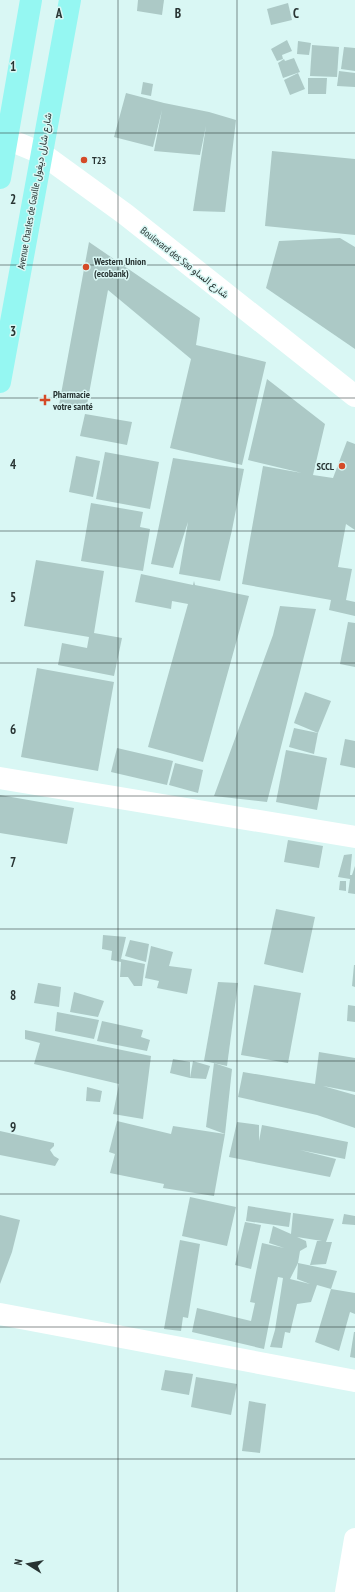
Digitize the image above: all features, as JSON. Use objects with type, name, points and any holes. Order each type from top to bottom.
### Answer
[{"type":"main road","points":[[0,178],[4,137],[31,0]]},
{"type":"main road","name":"Avenue Charles de Gaulle شارع شارل ديغول","points":[[0,382],[70,0]]},
{"type":"street","name":"Boulevard des Sao شارع الساو","points":[[4,137],[41,153],[125,214],[355,396]]},
{"type":"street","points":[[0,778],[355,837]]},
{"type":"street","points":[[0,1314],[355,1381]]},
{"type":"street","points":[[346,1592],[355,1539]]},
{"type":"building","points":[[138,0],[164,0],[162,15],[137,11]]},
{"type":"building","points":[[288,3],[292,20],[271,25],[267,9]]},
{"type":"building","points":[[287,40],[292,51],[282,55],[283,59],[277,61],[271,49]]},
{"type":"building","points":[[298,41],[311,43],[309,55],[297,54]]},
{"type":"building","points":[[312,45],[339,47],[337,77],[310,76]]},
{"type":"building","points":[[344,47],[355,48],[355,71],[341,69]]},
{"type":"building","points":[[294,58],[300,72],[283,78],[278,63],[284,59],[285,61]]},
{"type":"building","points":[[339,71],[355,73],[355,87],[337,86]]},
{"type":"building","points":[[298,73],[305,89],[290,95],[284,80]]},
{"type":"building","points":[[308,78],[327,78],[326,94],[308,94]]},
{"type":"building","points":[[143,82],[153,84],[151,96],[141,94]]},
{"type":"building","points":[[126,93],[164,103],[209,112],[236,120],[225,212],[193,211],[206,126],[200,155],[154,151],[162,110],[153,147],[114,137]]},
{"type":"building","points":[[272,151],[355,159],[355,235],[265,226]]},
{"type":"building","points":[[340,238],[355,247],[355,349],[266,288],[279,241]]},
{"type":"building","points":[[89,242],[200,318],[196,345],[266,362],[242,465],[170,448],[191,359],[108,290],[86,410],[59,405]]},
{"type":"building","points":[[267,379],[325,424],[313,475],[333,478],[347,441],[355,444],[355,530],[346,524],[338,567],[352,569],[346,600],[355,602],[355,616],[329,610],[331,600],[242,584],[263,466],[302,473],[248,460]]},
{"type":"building","points":[[85,414],[132,422],[127,445],[80,436]]},
{"type":"building","points":[[105,452],[159,462],[150,509],[96,499]]},
{"type":"building","points":[[76,456],[100,461],[93,497],[69,492]]},
{"type":"building","points":[[173,458],[244,469],[220,581],[179,574],[188,522],[173,568],[151,564]]},
{"type":"building","points":[[91,503],[143,512],[140,527],[150,529],[143,571],[81,561]]},
{"type":"building","points":[[36,560],[104,571],[94,633],[122,638],[114,676],[58,665],[62,643],[87,648],[89,637],[24,626]]},
{"type":"building","points":[[141,574],[193,585],[194,581],[195,585],[249,596],[203,762],[148,747],[188,604],[172,601],[171,609],[135,602]]},
{"type":"building","points":[[280,606],[316,609],[267,802],[214,796],[273,635]]},
{"type":"building","points":[[348,622],[355,623],[355,667],[340,664]]},
{"type":"building","points":[[37,668],[114,682],[98,771],[21,757]]},
{"type":"building","points":[[305,692],[331,701],[318,733],[294,723]]},
{"type":"building","points":[[294,728],[318,733],[314,754],[289,747]]},
{"type":"building","points":[[345,739],[355,741],[355,768],[340,765]]},
{"type":"building","points":[[117,748],[173,761],[167,785],[111,772]]},
{"type":"building","points":[[286,750],[327,758],[317,810],[276,802]]},
{"type":"building","points":[[175,763],[203,770],[198,793],[169,785]]},
{"type":"building","points":[[0,795],[74,808],[67,844],[0,833]]},
{"type":"building","points":[[288,840],[323,846],[319,868],[284,862]]},
{"type":"building","points":[[352,854],[350,875],[352,875],[355,866],[355,894],[348,893],[350,879],[338,877],[344,855]]},
{"type":"building","points":[[340,881],[346,881],[346,891],[339,890]]},
{"type":"building","points":[[276,909],[315,917],[303,973],[264,964]]},
{"type":"building","points":[[103,935],[126,937],[121,959],[145,964],[142,986],[134,986],[128,977],[120,977],[121,962],[111,960],[112,951],[102,949]]},
{"type":"building","points":[[130,940],[149,944],[146,962],[125,956]]},
{"type":"building","points":[[151,946],[173,952],[169,966],[192,969],[187,994],[157,988],[159,981],[145,978]]},
{"type":"building","points":[[355,965],[355,987],[352,986]]},
{"type":"building","points":[[218,982],[238,983],[227,1066],[204,1061]]},
{"type":"building","points":[[38,983],[61,987],[59,1007],[34,1003]]},
{"type":"building","points":[[254,985],[301,993],[288,1063],[241,1055]]},
{"type":"building","points":[[74,992],[104,1001],[98,1017],[70,1012]]},
{"type":"building","points":[[348,1005],[355,1006],[355,1022],[347,1021]]},
{"type":"building","points":[[57,1012],[99,1020],[94,1039],[55,1031]]},
{"type":"building","points":[[102,1021],[143,1030],[141,1037],[150,1040],[147,1051],[97,1041]]},
{"type":"building","points":[[25,1030],[151,1056],[143,1119],[113,1114],[119,1084],[34,1064],[40,1043],[25,1039]]},
{"type":"building","points":[[319,1052],[355,1058],[355,1092],[323,1086],[355,1095],[355,1128],[317,1115],[238,1097],[243,1072],[315,1084]]},
{"type":"building","points":[[173,1059],[190,1062],[190,1078],[170,1073]]},
{"type":"building","points":[[193,1061],[210,1066],[206,1079],[190,1078]]},
{"type":"building","points":[[214,1063],[232,1069],[225,1134],[206,1127]]},
{"type":"building","points":[[87,1087],[102,1091],[100,1102],[86,1101]]},
{"type":"building","points":[[117,1121],[171,1134],[173,1126],[225,1134],[214,1196],[163,1188],[164,1184],[110,1173],[115,1154],[109,1152]]},
{"type":"building","points":[[237,1122],[259,1125],[259,1141],[262,1125],[348,1142],[345,1159],[300,1150],[336,1159],[330,1177],[229,1157]]},
{"type":"building","points":[[0,1131],[54,1143],[54,1146],[50,1150],[54,1156],[59,1159],[55,1166],[0,1155]]},
{"type":"building","points":[[190,1197],[236,1207],[227,1246],[182,1236]]},
{"type":"building","points":[[248,1206],[291,1213],[289,1227],[246,1221]]},
{"type":"building","points":[[293,1213],[334,1219],[326,1242],[332,1242],[326,1264],[310,1265],[317,1241],[322,1241],[297,1237],[306,1241],[307,1247],[300,1251],[298,1263],[337,1271],[331,1289],[317,1285],[311,1302],[297,1304],[290,1333],[285,1332],[282,1348],[270,1347],[275,1330],[283,1278],[278,1277],[264,1349],[192,1332],[197,1308],[251,1321],[255,1303],[250,1302],[262,1243],[284,1248],[269,1243],[273,1226],[291,1234]],"holes":[[[298,1263],[297,1279],[310,1284],[290,1279]]]},
{"type":"building","points":[[344,1214],[355,1216],[355,1225],[342,1224]]},
{"type":"building","points":[[0,1215],[20,1220],[12,1252],[0,1284]]},
{"type":"building","points":[[245,1222],[261,1225],[251,1269],[235,1265]]},
{"type":"building","points":[[180,1240],[200,1244],[188,1318],[183,1317],[181,1331],[164,1329]]},
{"type":"building","points":[[331,1289],[355,1293],[355,1314],[350,1312],[339,1351],[315,1342]]},
{"type":"building","points":[[355,1332],[355,1358],[350,1357]]},
{"type":"building","points":[[165,1370],[193,1374],[189,1395],[161,1390]]},
{"type":"building","points":[[196,1377],[237,1384],[231,1415],[191,1407]]},
{"type":"building","points":[[249,1401],[266,1404],[260,1453],[242,1451]]},
{"type":"place","name":"T23","points":[[84,160]]},
{"type":"place","name":"Western Union (ecobank)","points":[[86,267]]},
{"type":"place","name":"Pharmacie votre santé","points":[[45,400]]},
{"type":"place","name":"SCCL","points":[[342,466]]}]
